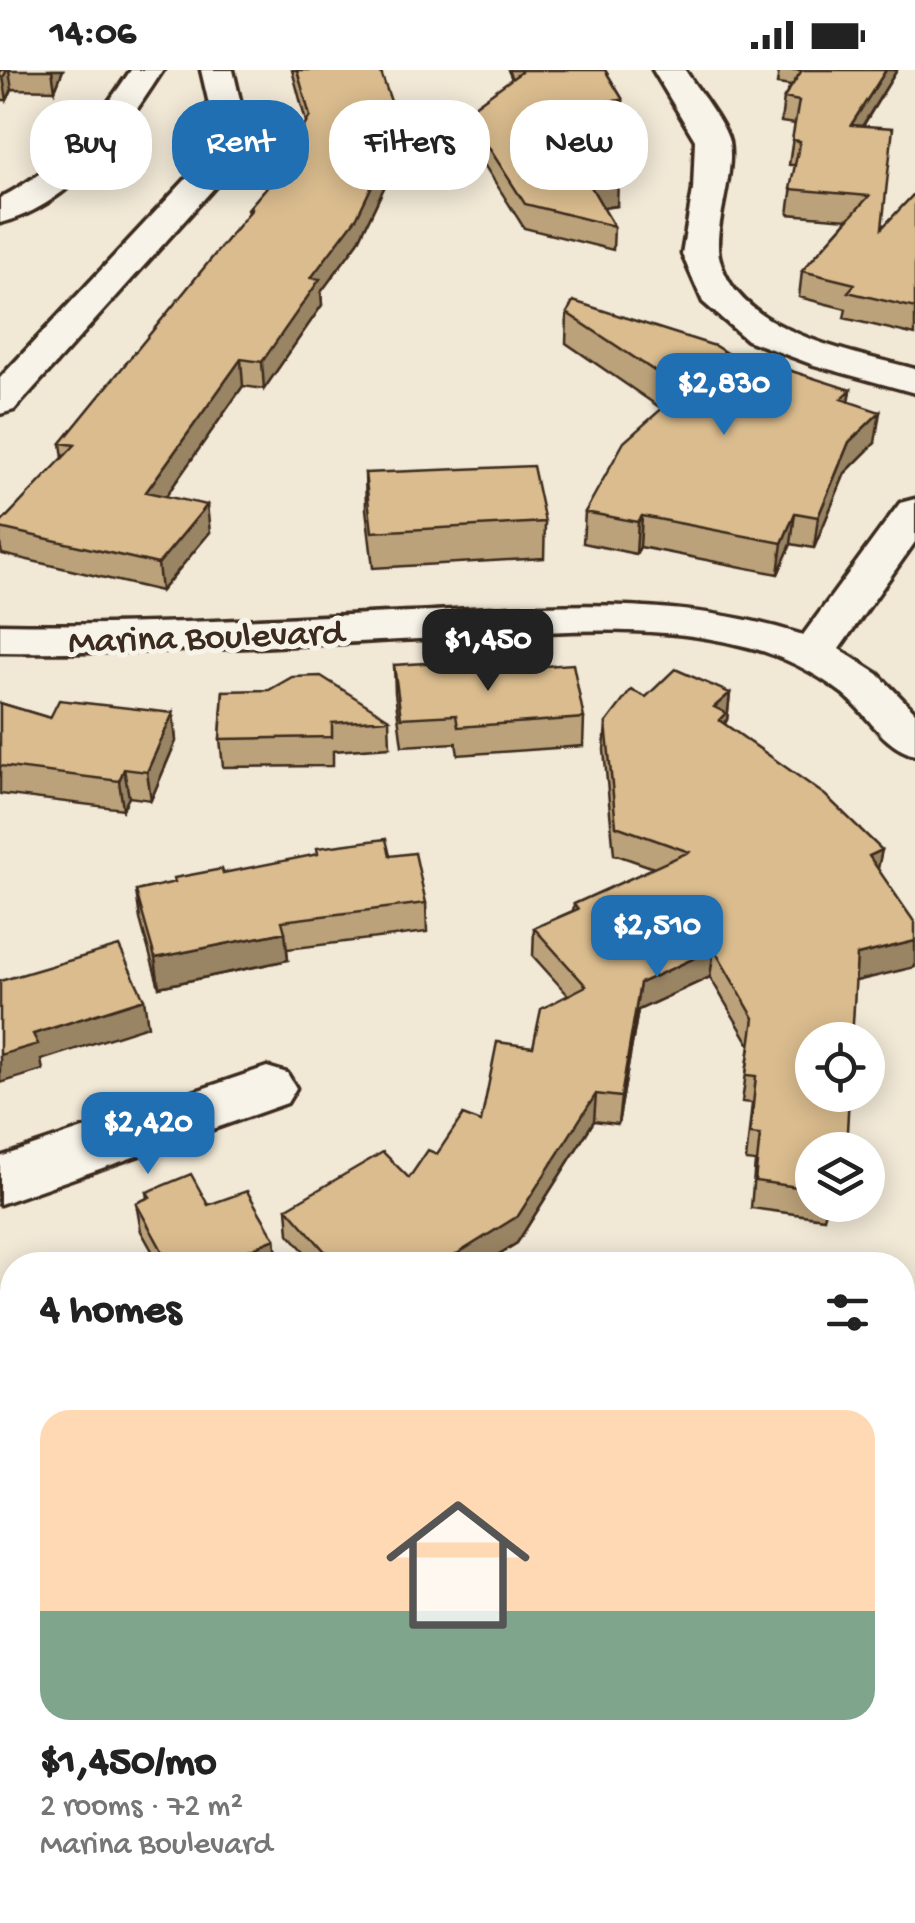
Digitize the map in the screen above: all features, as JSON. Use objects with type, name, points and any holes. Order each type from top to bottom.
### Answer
[{"type":"street","points":[[0,212],[38,192],[104,135],[146,70]]},
{"type":"street","points":[[0,402],[204,180],[228,116],[217,70]]},
{"type":"street","points":[[669,70],[712,140],[710,190],[700,254],[716,294],[760,332],[828,357],[915,381]]},
{"type":"street","points":[[813,653],[915,512]]},
{"type":"street","name":"Marina Boulevard","points":[[0,638],[112,640],[550,619],[658,618],[748,632],[813,653],[861,684],[915,740]]},
{"type":"street","points":[[0,1182],[267,1088]]},
{"type":"building","points":[[297,70],[380,70],[391,100],[329,100],[329,190],[370,190],[357,217],[311,278],[320,279],[262,362],[241,359],[146,492],[207,505],[158,564],[0,528],[75,445],[61,443],[264,190],[309,190],[310,116],[309,100],[305,100]]},
{"type":"building","points":[[605,70],[623,100],[510,100],[510,181],[490,149],[490,100],[482,100],[521,72]]},
{"type":"building","points":[[802,70],[886,70],[851,125],[893,128],[882,228],[915,193],[915,308],[848,292],[855,284],[802,271],[869,196],[790,189],[800,141],[792,140],[799,101],[784,98]]},
{"type":"building","points":[[516,190],[593,190],[614,226],[525,204]]},
{"type":"building","points":[[573,301],[715,346],[733,357],[775,371],[779,367],[851,390],[841,399],[880,412],[849,442],[818,517],[795,513],[782,543],[642,516],[638,522],[585,512],[624,442],[683,390],[567,313]]},
{"type":"building","points":[[533,466],[545,522],[372,532],[365,473]]},
{"type":"building","points":[[456,661],[457,672],[573,664],[584,718],[458,727],[456,715],[401,718],[394,665]]},
{"type":"building","points":[[675,669],[730,693],[714,707],[726,713],[719,720],[825,795],[882,850],[869,856],[915,923],[915,941],[857,955],[853,1022],[795,1022],[795,1112],[848,1112],[847,1132],[795,1132],[795,1187],[755,1181],[760,1135],[750,1134],[756,1076],[746,1075],[754,1018],[714,949],[640,983],[621,1097],[596,1094],[518,1216],[460,1252],[326,1252],[287,1208],[383,1152],[409,1178],[428,1150],[437,1154],[463,1115],[481,1122],[497,1042],[533,1047],[541,1009],[586,986],[534,928],[578,909],[574,904],[689,852],[616,826],[606,723],[631,690],[646,697]]},
{"type":"building","points":[[321,676],[389,719],[332,723],[332,737],[220,739],[223,691],[269,690],[292,677]]},
{"type":"building","points":[[59,700],[173,713],[147,772],[124,769],[119,781],[0,766],[0,703],[50,718]]},
{"type":"building","points":[[386,839],[390,856],[415,853],[426,903],[282,921],[285,932],[155,958],[136,891],[175,882],[174,878],[222,869],[223,873],[318,854],[317,848]]},
{"type":"building","points":[[119,946],[144,999],[33,1034],[38,1044],[0,1055],[0,981]]},
{"type":"building","points":[[191,1174],[208,1205],[247,1191],[275,1239],[243,1252],[163,1252],[136,1203],[150,1197],[147,1192]]}]
